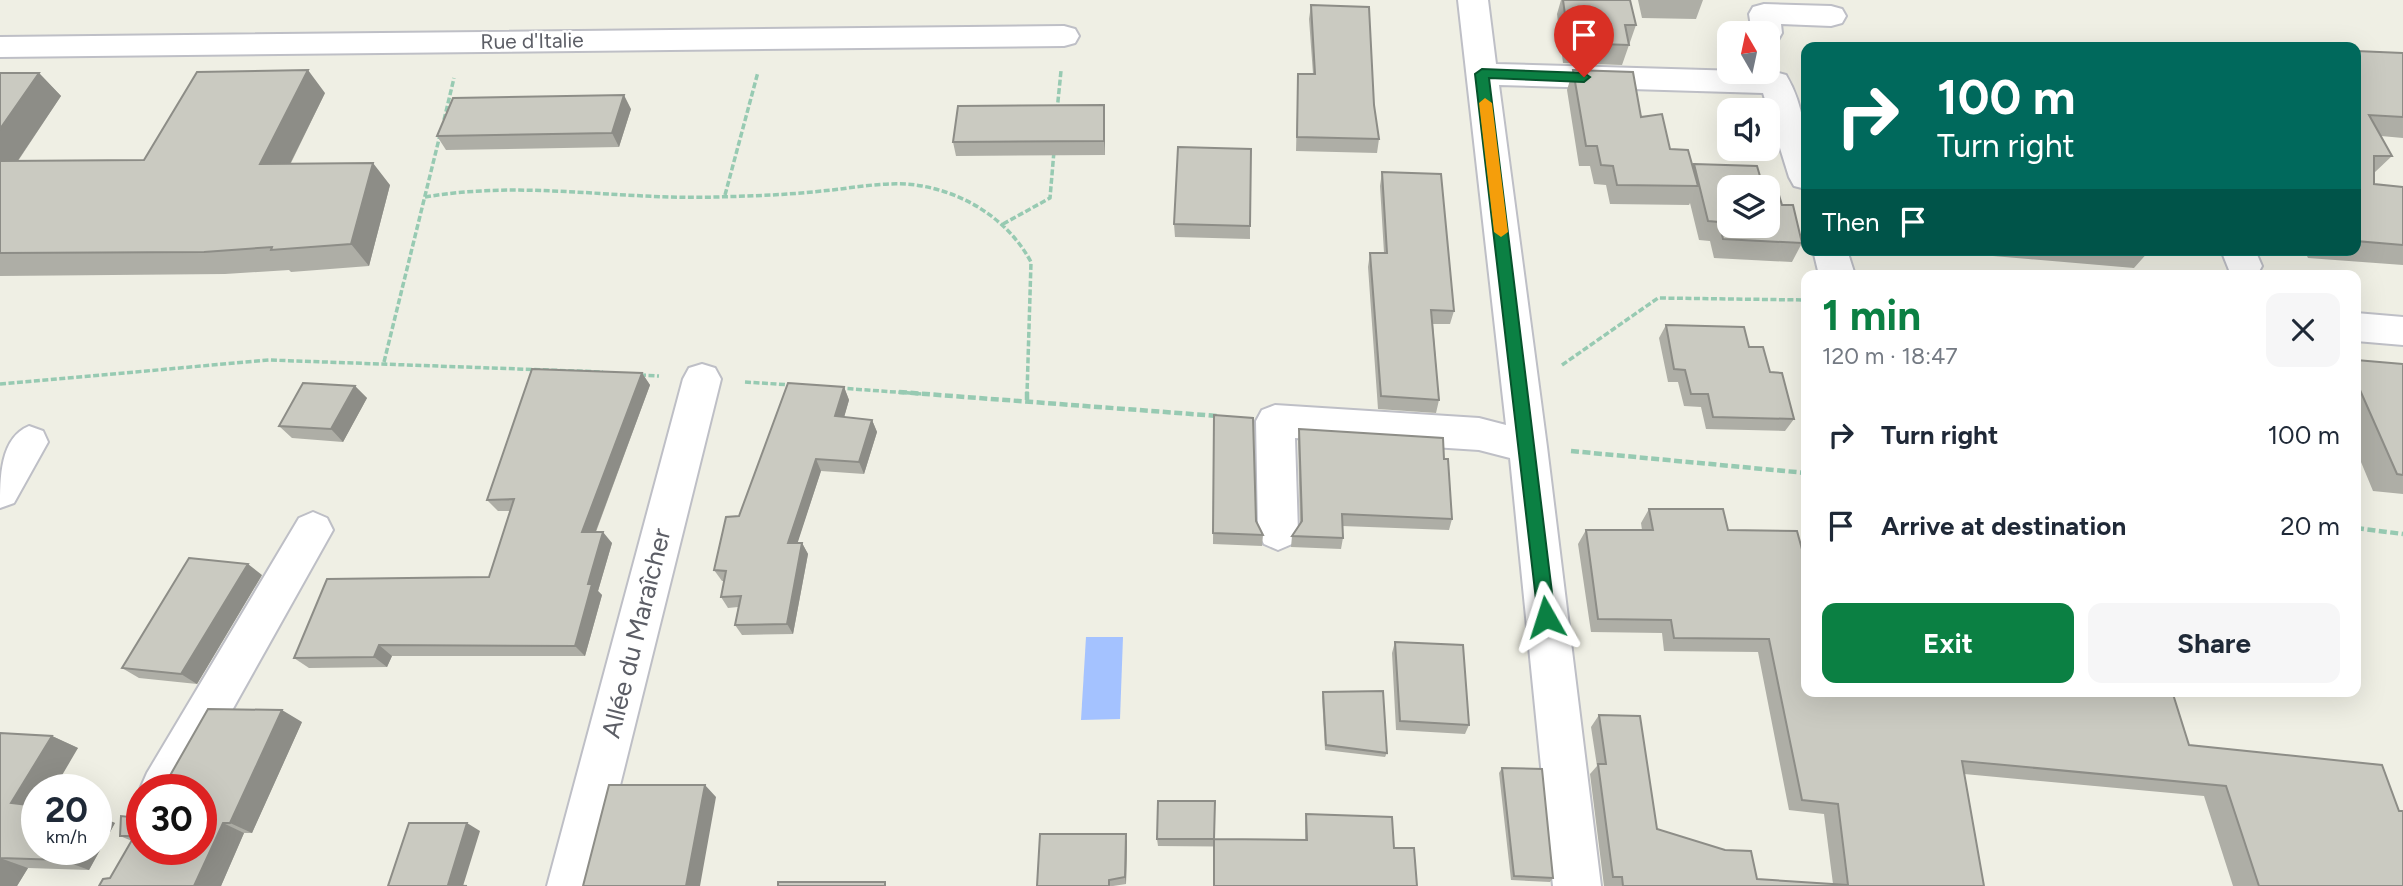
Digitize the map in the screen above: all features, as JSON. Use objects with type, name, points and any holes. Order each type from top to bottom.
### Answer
[{"type":"street","points":[[1473,0],[1528,447],[1577,886]]},
{"type":"street","points":[[1765,21],[1764,14],[1830,16]]},
{"type":"street","name":"Rue d'Italie","points":[[0,47],[1064,36]]},
{"type":"street","points":[[1482,74],[1717,81]]},
{"type":"street","points":[[1776,84],[1801,161]]},
{"type":"street","points":[[2361,327],[2403,331]]},
{"type":"street","name":"Allée du Maraîcher","points":[[571,886],[702,379]]},
{"type":"street","points":[[1278,532],[1275,421],[1479,434],[1528,447]]},
{"type":"street","points":[[0,491],[29,442]]},
{"type":"street","points":[[172,774],[313,530]]},
{"type":"path","points":[[1057,117],[1064,36]]},
{"type":"path","points":[[725,195],[767,38]]},
{"type":"path","points":[[384,362],[463,42]]},
{"type":"path","points":[[1003,224],[1050,198],[1055,144]]},
{"type":"path","points":[[425,197],[473,188],[570,190],[656,198],[817,192],[888,184],[922,187],[961,199],[1003,224],[1024,244],[1031,262],[1027,400]]},
{"type":"path","points":[[1555,364],[1565,365],[1658,298],[1801,300]]},
{"type":"path","points":[[0,384],[270,360],[607,372]]},
{"type":"path","points":[[634,374],[797,386]]},
{"type":"path","points":[[837,388],[1027,400],[1275,421]]},
{"type":"path","points":[[1528,447],[1801,473]]},
{"type":"path","points":[[2361,529],[2403,534]]},
{"type":"water","points":[[1086,637],[1123,637],[1120,719],[1081,720]]},
{"type":"building","points":[[1563,0],[1630,0],[1636,25],[1625,25],[1629,45],[1569,43]]},
{"type":"building","points":[[1311,5],[1369,7],[1374,105],[1379,139],[1297,137],[1298,74],[1315,74]]},
{"type":"building","points":[[2361,51],[2403,53],[2403,117],[2369,115],[2392,156],[2374,156],[2374,184],[2403,187],[2403,245],[2361,241]]},
{"type":"building","points":[[308,70],[260,164],[373,163],[351,244],[204,252],[0,253],[0,161],[144,160],[197,72]]},
{"type":"building","points":[[1573,70],[1633,72],[1641,117],[1662,114],[1670,149],[1688,150],[1698,186],[1617,185],[1613,166],[1601,165],[1597,146],[1586,146]]},
{"type":"building","points":[[0,73],[39,73],[0,129]]},
{"type":"building","points":[[624,95],[612,133],[437,136],[453,98]]},
{"type":"building","points":[[1104,105],[1104,141],[953,142],[958,106]]},
{"type":"building","points":[[1178,147],[1251,149],[1250,226],[1174,224]]},
{"type":"building","points":[[1694,164],[1757,166],[1760,175],[1717,175],[1717,222],[1708,221]]},
{"type":"building","points":[[1382,172],[1441,174],[1454,311],[1431,310],[1439,400],[1381,396],[1370,253],[1387,253]]},
{"type":"building","points":[[1780,198],[1782,205],[1793,205],[1801,243],[1723,239],[1780,238]]},
{"type":"building","points":[[1666,325],[1744,327],[1749,347],[1763,347],[1770,372],[1782,373],[1794,419],[1713,417],[1708,394],[1691,394],[1685,370],[1674,369]]},
{"type":"building","points":[[2361,360],[2403,364],[2403,475],[2397,474],[2361,392]]},
{"type":"building","points":[[532,369],[642,373],[582,532],[603,532],[588,584],[592,584],[575,646],[379,645],[374,657],[294,658],[327,579],[489,577],[514,499],[487,500]]},
{"type":"building","points":[[303,383],[355,386],[331,429],[279,426]]},
{"type":"building","points":[[788,383],[844,387],[835,416],[872,420],[859,462],[816,459],[788,543],[802,543],[787,624],[735,625],[741,596],[721,597],[726,571],[714,570],[726,517],[739,516]]},
{"type":"building","points":[[1214,415],[1253,418],[1256,521],[1263,535],[1213,533]]},
{"type":"building","points":[[1299,429],[1443,438],[1444,459],[1448,459],[1452,519],[1342,514],[1343,538],[1292,536],[1302,521]]},
{"type":"building","points":[[1649,509],[1723,509],[1728,530],[1797,531],[1801,546],[1801,697],[2174,697],[2189,745],[2382,765],[2399,811],[2403,811],[2403,886],[2259,886],[2226,786],[1962,761],[1984,886],[1623,886],[1622,877],[1613,877],[1598,764],[1606,764],[1599,715],[1640,716],[1657,829],[1725,850],[1751,851],[1757,879],[1848,885],[1838,804],[1802,800],[1769,639],[1674,638],[1671,620],[1598,619],[1586,530],[1653,530]]},
{"type":"building","points":[[189,558],[248,564],[181,674],[122,668]]},
{"type":"building","points":[[1395,642],[1463,645],[1469,725],[1400,721]]},
{"type":"building","points":[[1383,691],[1387,753],[1326,745],[1323,692]]},
{"type":"building","points":[[208,709],[282,710],[230,823],[223,823],[217,836],[217,774],[171,774]]},
{"type":"building","points":[[0,733],[52,736],[29,774],[21,774],[21,787],[11,803],[21,804],[21,859],[0,858]]},
{"type":"building","points":[[1502,768],[1542,769],[1553,878],[1514,876]]},
{"type":"building","points":[[609,785],[705,785],[686,886],[583,886]]},
{"type":"building","points":[[1158,801],[1215,801],[1214,839],[1157,839]]},
{"type":"building","points":[[1306,814],[1392,817],[1394,848],[1414,848],[1417,886],[1214,886],[1214,839],[1307,840]]},
{"type":"building","points":[[121,816],[126,817],[126,836],[120,836]]},
{"type":"building","points":[[409,823],[467,823],[448,885],[467,886],[388,886]]},
{"type":"building","points":[[1040,834],[1126,834],[1125,877],[1109,880],[1109,886],[1037,886]]},
{"type":"building","points":[[126,850],[126,865],[204,865],[194,886],[99,886],[103,879],[110,878]]},
{"type":"building","points":[[778,882],[885,882],[885,886],[778,886]]},
{"type":"slow traffic","points":[[1485,103],[1501,232]]},
{"type":"route","points":[[1546,617],[1482,74],[1584,77]]}]
